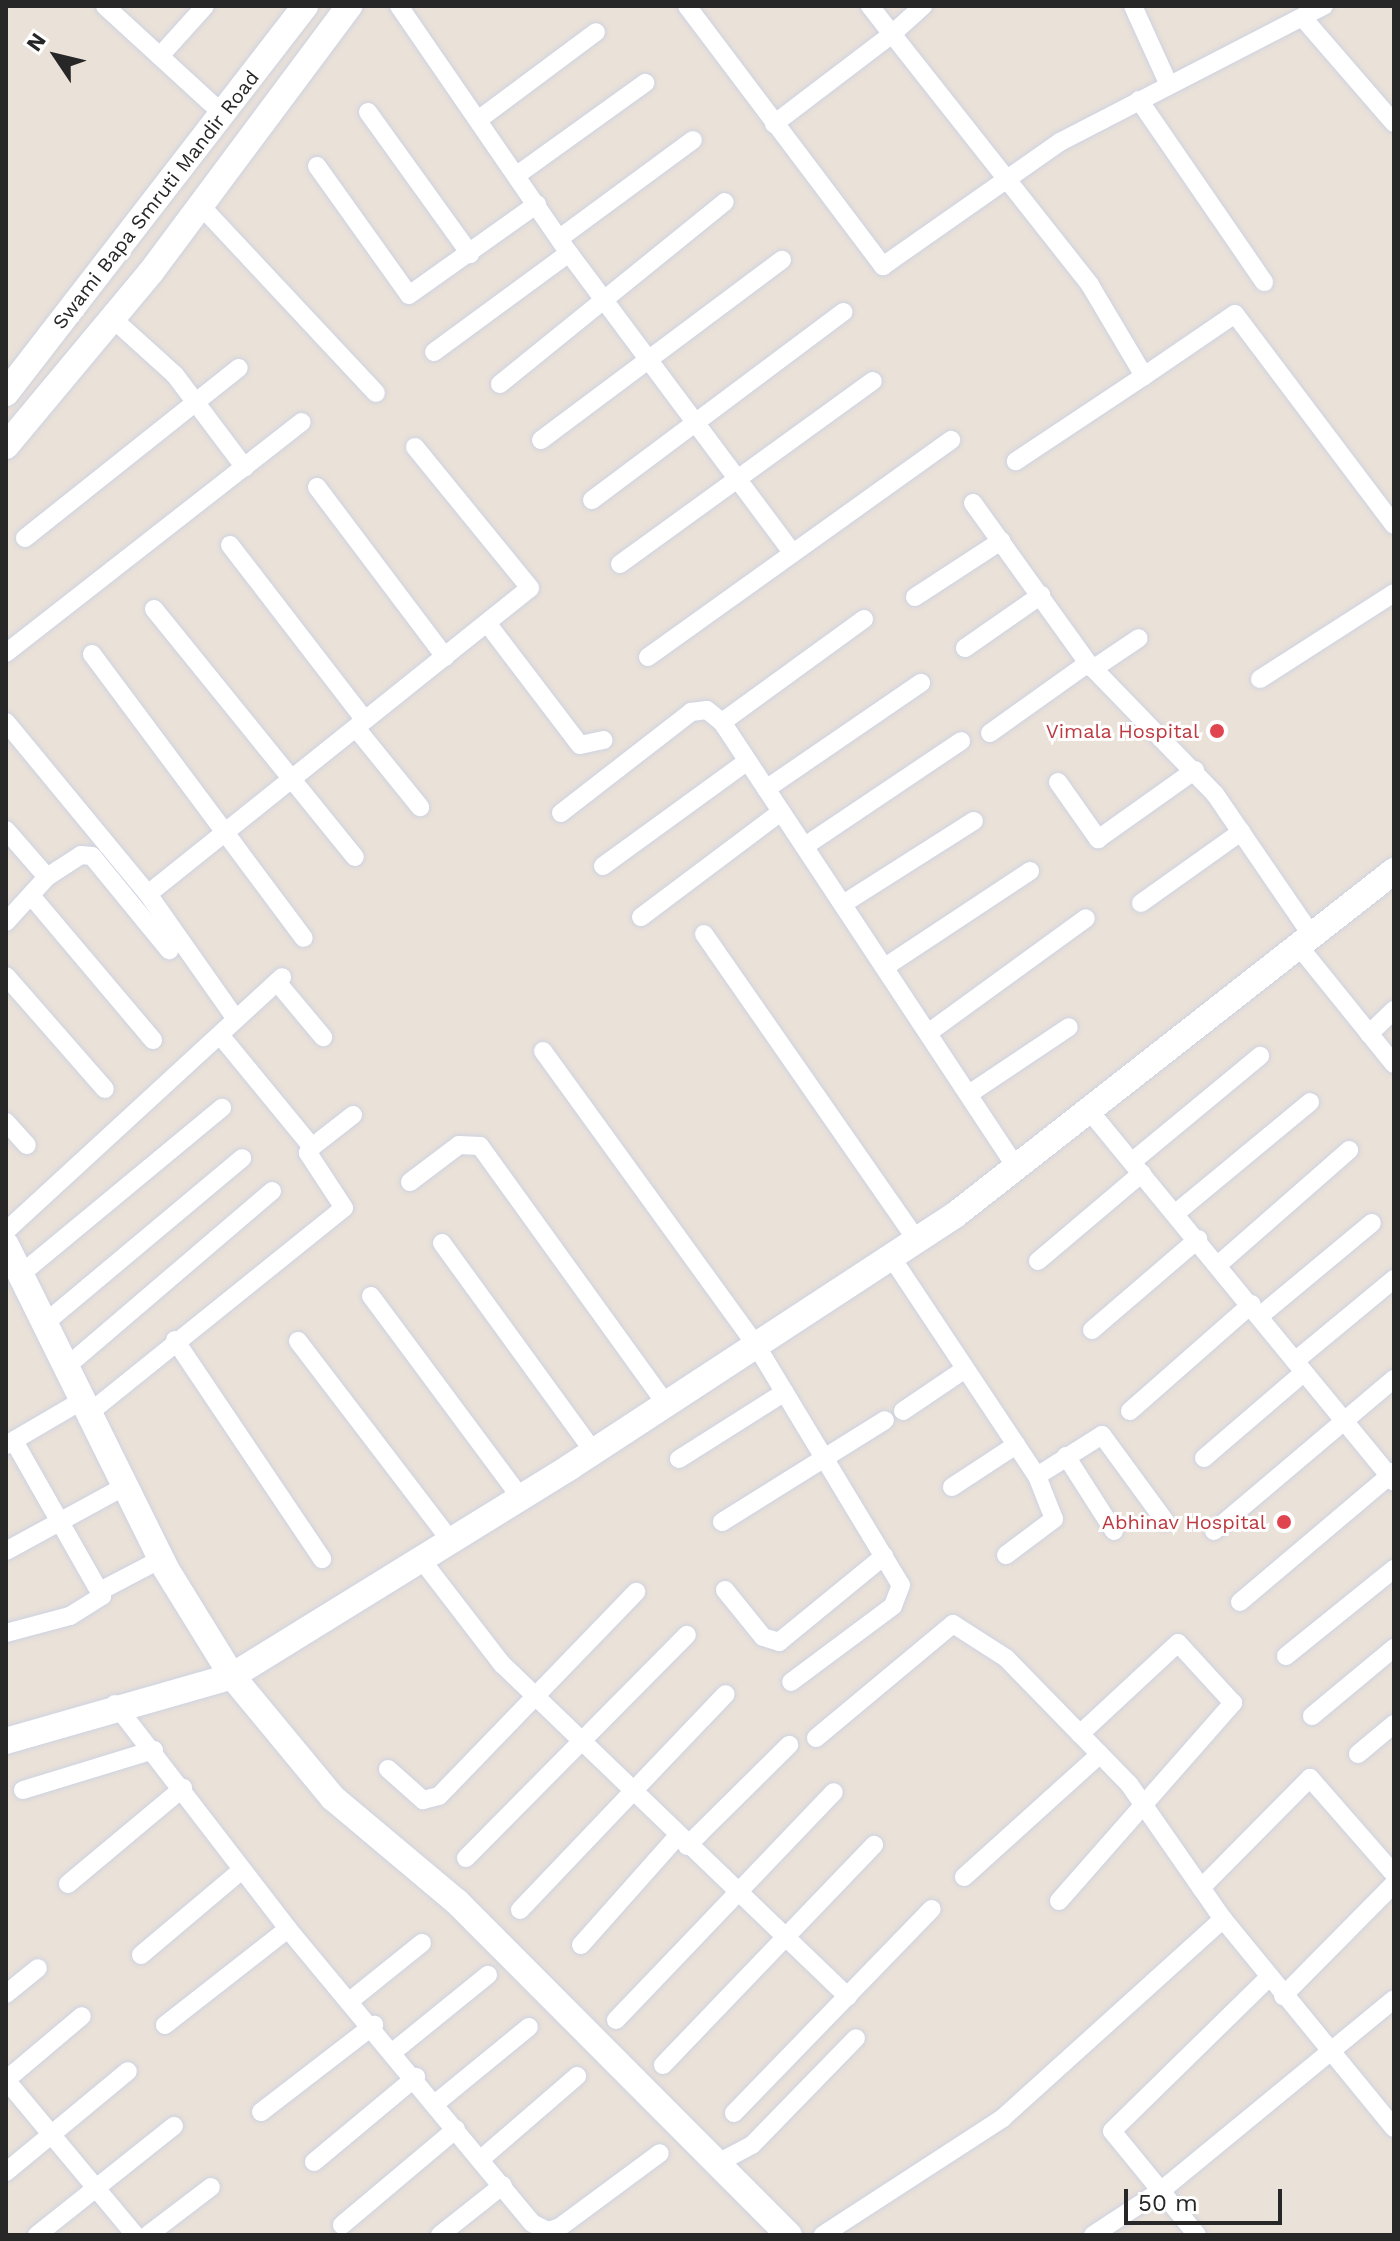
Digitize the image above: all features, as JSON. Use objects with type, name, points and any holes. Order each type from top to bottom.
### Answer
[{"type":"street","points":[[105,6],[223,114]]},
{"type":"street","points":[[160,56],[205,6]]},
{"type":"street","name":"Swami Bapa Smruti Mandir Road","points":[[6,393],[305,6]]},
{"type":"street","points":[[6,446],[201,206],[349,6]]},
{"type":"street","points":[[399,6],[564,245],[651,357],[790,550]]},
{"type":"street","points":[[687,6],[883,266],[1003,182],[1139,100],[1324,6]]},
{"type":"street","points":[[870,6],[1003,182],[1090,285],[1144,376]]},
{"type":"street","points":[[774,124],[892,34],[923,6]]},
{"type":"street","points":[[1133,6],[1169,85]]},
{"type":"street","points":[[1303,18],[1391,113]]},
{"type":"street","points":[[478,120],[596,32]]},
{"type":"street","points":[[517,175],[645,83]]},
{"type":"street","points":[[1139,100],[1264,282]]},
{"type":"street","points":[[368,112],[470,254]]},
{"type":"street","points":[[434,352],[693,140]]},
{"type":"street","points":[[317,166],[409,295],[537,204]]},
{"type":"street","points":[[500,384],[725,202]]},
{"type":"street","points":[[201,206],[376,393]]},
{"type":"street","points":[[541,440],[782,260]]},
{"type":"street","points":[[592,500],[843,312]]},
{"type":"street","points":[[1016,461],[1235,314],[1394,525]]},
{"type":"street","points":[[112,318],[196,403],[245,468]]},
{"type":"street","points":[[25,538],[239,368]]},
{"type":"street","points":[[620,564],[873,381]]},
{"type":"street","points":[[6,653],[302,422]]},
{"type":"street","points":[[648,657],[790,550],[951,440]]},
{"type":"street","points":[[148,894],[530,588],[415,447]]},
{"type":"street","points":[[317,487],[445,657]]},
{"type":"street","points":[[973,503],[1090,666],[1195,770],[1241,832],[1304,938],[1369,1034],[1394,1064]]},
{"type":"street","points":[[915,597],[1001,541]]},
{"type":"street","points":[[230,545],[420,807]]},
{"type":"street","points":[[1260,679],[1394,593]]},
{"type":"street","points":[[965,648],[1041,595]]},
{"type":"street","points":[[154,609],[355,857]]},
{"type":"street","points":[[722,722],[864,619]]},
{"type":"street","points":[[487,623],[580,745],[603,740]]},
{"type":"street","points":[[990,733],[1090,666],[1139,638]]},
{"type":"street","points":[[92,654],[304,938]]},
{"type":"street","points":[[766,789],[921,683]]},
{"type":"street","points":[[561,813],[691,712],[707,710],[722,722],[1016,1167]]},
{"type":"street","points":[[6,722],[148,894],[236,1019]]},
{"type":"street","points":[[805,846],[961,741]]},
{"type":"street","points":[[603,866],[746,762]]},
{"type":"street","points":[[1058,782],[1098,839],[1195,770]]},
{"type":"street","points":[[641,917],[781,812]]},
{"type":"street","points":[[843,904],[974,821]]},
{"type":"street","points":[[6,830],[47,877]]},
{"type":"street","points":[[1141,903],[1241,832]]},
{"type":"street","points":[[6,922],[33,898],[47,877],[81,855],[92,856],[169,950]]},
{"type":"street","points":[[885,967],[1030,871]]},
{"type":"street","points":[[6,1741],[115,1704],[232,1676],[521,1498],[917,1241],[1394,871]]},
{"type":"street","points":[[33,898],[153,1040]]},
{"type":"street","points":[[928,1033],[1086,918]]},
{"type":"street","points":[[704,934],[917,1241]]},
{"type":"street","points":[[6,976],[105,1089]]},
{"type":"street","points":[[6,1231],[280,980],[323,1037]]},
{"type":"street","points":[[1369,1034],[1394,1010]]},
{"type":"street","points":[[969,1094],[1069,1027]]},
{"type":"street","points":[[220,1035],[312,1147]]},
{"type":"street","points":[[543,1051],[756,1345],[901,1585],[898,1600],[791,1682]]},
{"type":"street","points":[[1038,1261],[1260,1056]]},
{"type":"street","points":[[1176,1213],[1310,1102]]},
{"type":"street","points":[[21,1274],[222,1108]]},
{"type":"street","points":[[1088,1109],[1257,1310],[1342,1421],[1393,1476],[1240,1602]]},
{"type":"street","points":[[102,1590],[63,1522],[10,1443],[86,1407],[341,1212],[345,1203],[308,1153],[353,1115]]},
{"type":"street","points":[[6,1122],[27,1145]]},
{"type":"street","points":[[410,1182],[459,1145],[480,1146],[666,1404]]},
{"type":"street","points":[[1219,1264],[1349,1150]]},
{"type":"street","points":[[45,1323],[242,1158]]},
{"type":"street","points":[[66,1367],[272,1191]]},
{"type":"street","points":[[1130,1411],[1372,1223]]},
{"type":"street","points":[[1092,1330],[1198,1239]]},
{"type":"street","points":[[442,1243],[594,1452]]},
{"type":"street","points":[[6,1245],[161,1559],[232,1676],[333,1798],[457,1902],[789,2235]]},
{"type":"street","points":[[892,1258],[1037,1476],[1054,1519],[1006,1555]]},
{"type":"street","points":[[1204,1458],[1394,1279]]},
{"type":"street","points":[[371,1296],[521,1498]]},
{"type":"street","points":[[175,1340],[322,1559]]},
{"type":"street","points":[[298,1341],[451,1541]]},
{"type":"street","points":[[903,1411],[965,1369]]},
{"type":"street","points":[[1214,1531],[1394,1379]]},
{"type":"street","points":[[679,1459],[785,1392]]},
{"type":"street","points":[[722,1522],[885,1420]]},
{"type":"street","points":[[1037,1476],[1102,1435],[1111,1439],[1165,1521]]},
{"type":"street","points":[[952,1487],[1016,1445]]},
{"type":"street","points":[[1066,1456],[1114,1531]]},
{"type":"street","points":[[6,1551],[125,1486]]},
{"type":"street","points":[[725,1590],[763,1637],[779,1642],[884,1556]]},
{"type":"street","points":[[6,1633],[78,1612],[102,1590],[161,1559]]},
{"type":"street","points":[[421,1559],[502,1664],[583,1740],[736,1894],[848,1997]]},
{"type":"street","points":[[1286,1656],[1394,1569]]},
{"type":"street","points":[[388,1769],[433,1801],[538,1698],[636,1592]]},
{"type":"street","points":[[816,1738],[953,1624],[1006,1658],[1100,1754],[1143,1805],[1223,1919],[1330,2058],[1393,2124]]},
{"type":"street","points":[[466,1858],[687,1635]]},
{"type":"street","points":[[1059,1901],[1233,1703],[1178,1643],[1080,1734]]},
{"type":"street","points":[[1312,1716],[1394,1648]]},
{"type":"street","points":[[520,1910],[726,1694]]},
{"type":"street","points":[[115,1704],[154,1750],[288,1929],[374,2025],[456,2129],[545,2233],[660,2153]]},
{"type":"street","points":[[1358,1754],[1394,1724]]},
{"type":"street","points":[[581,1945],[682,1842],[789,1745]]},
{"type":"street","points":[[23,1790],[154,1750]]},
{"type":"street","points":[[964,1877],[1100,1754]]},
{"type":"street","points":[[1201,1888],[1310,1778],[1394,1874]]},
{"type":"street","points":[[68,1884],[183,1788]]},
{"type":"street","points":[[616,2020],[834,1792]]},
{"type":"street","points":[[663,2065],[874,1845]]},
{"type":"street","points":[[141,1955],[242,1870]]},
{"type":"street","points":[[1283,1996],[1394,1884]]},
{"type":"street","points":[[734,2113],[932,1909]]},
{"type":"street","points":[[823,2235],[1003,2118],[1223,1919]]},
{"type":"street","points":[[165,2025],[288,1929]]},
{"type":"street","points":[[351,2000],[422,1943]]},
{"type":"street","points":[[6,1994],[38,1968]]},
{"type":"street","points":[[394,2051],[488,1975]]},
{"type":"street","points":[[1197,2235],[1163,2189],[1112,2131],[1268,1978]]},
{"type":"street","points":[[1093,2235],[1163,2189],[1330,2058],[1394,1999]]},
{"type":"street","points":[[82,2016],[6,2080],[135,2235]]},
{"type":"street","points":[[261,2112],[374,2025]]},
{"type":"street","points":[[436,2103],[529,2027]]},
{"type":"street","points":[[718,2163],[752,2145],[856,2038]]},
{"type":"street","points":[[6,2172],[128,2071]]},
{"type":"street","points":[[481,2159],[577,2076]]},
{"type":"street","points":[[314,2162],[416,2077]]},
{"type":"street","points":[[37,2235],[174,2126]]},
{"type":"street","points":[[342,2225],[456,2129]]},
{"type":"street","points":[[440,2235],[503,2185]]},
{"type":"street","points":[[148,2235],[211,2187]]},
{"type":"place","name":"Vimala Hospital","points":[[1217,731]]},
{"type":"place","name":"Abhinav Hospital","points":[[1284,1522]]}]
